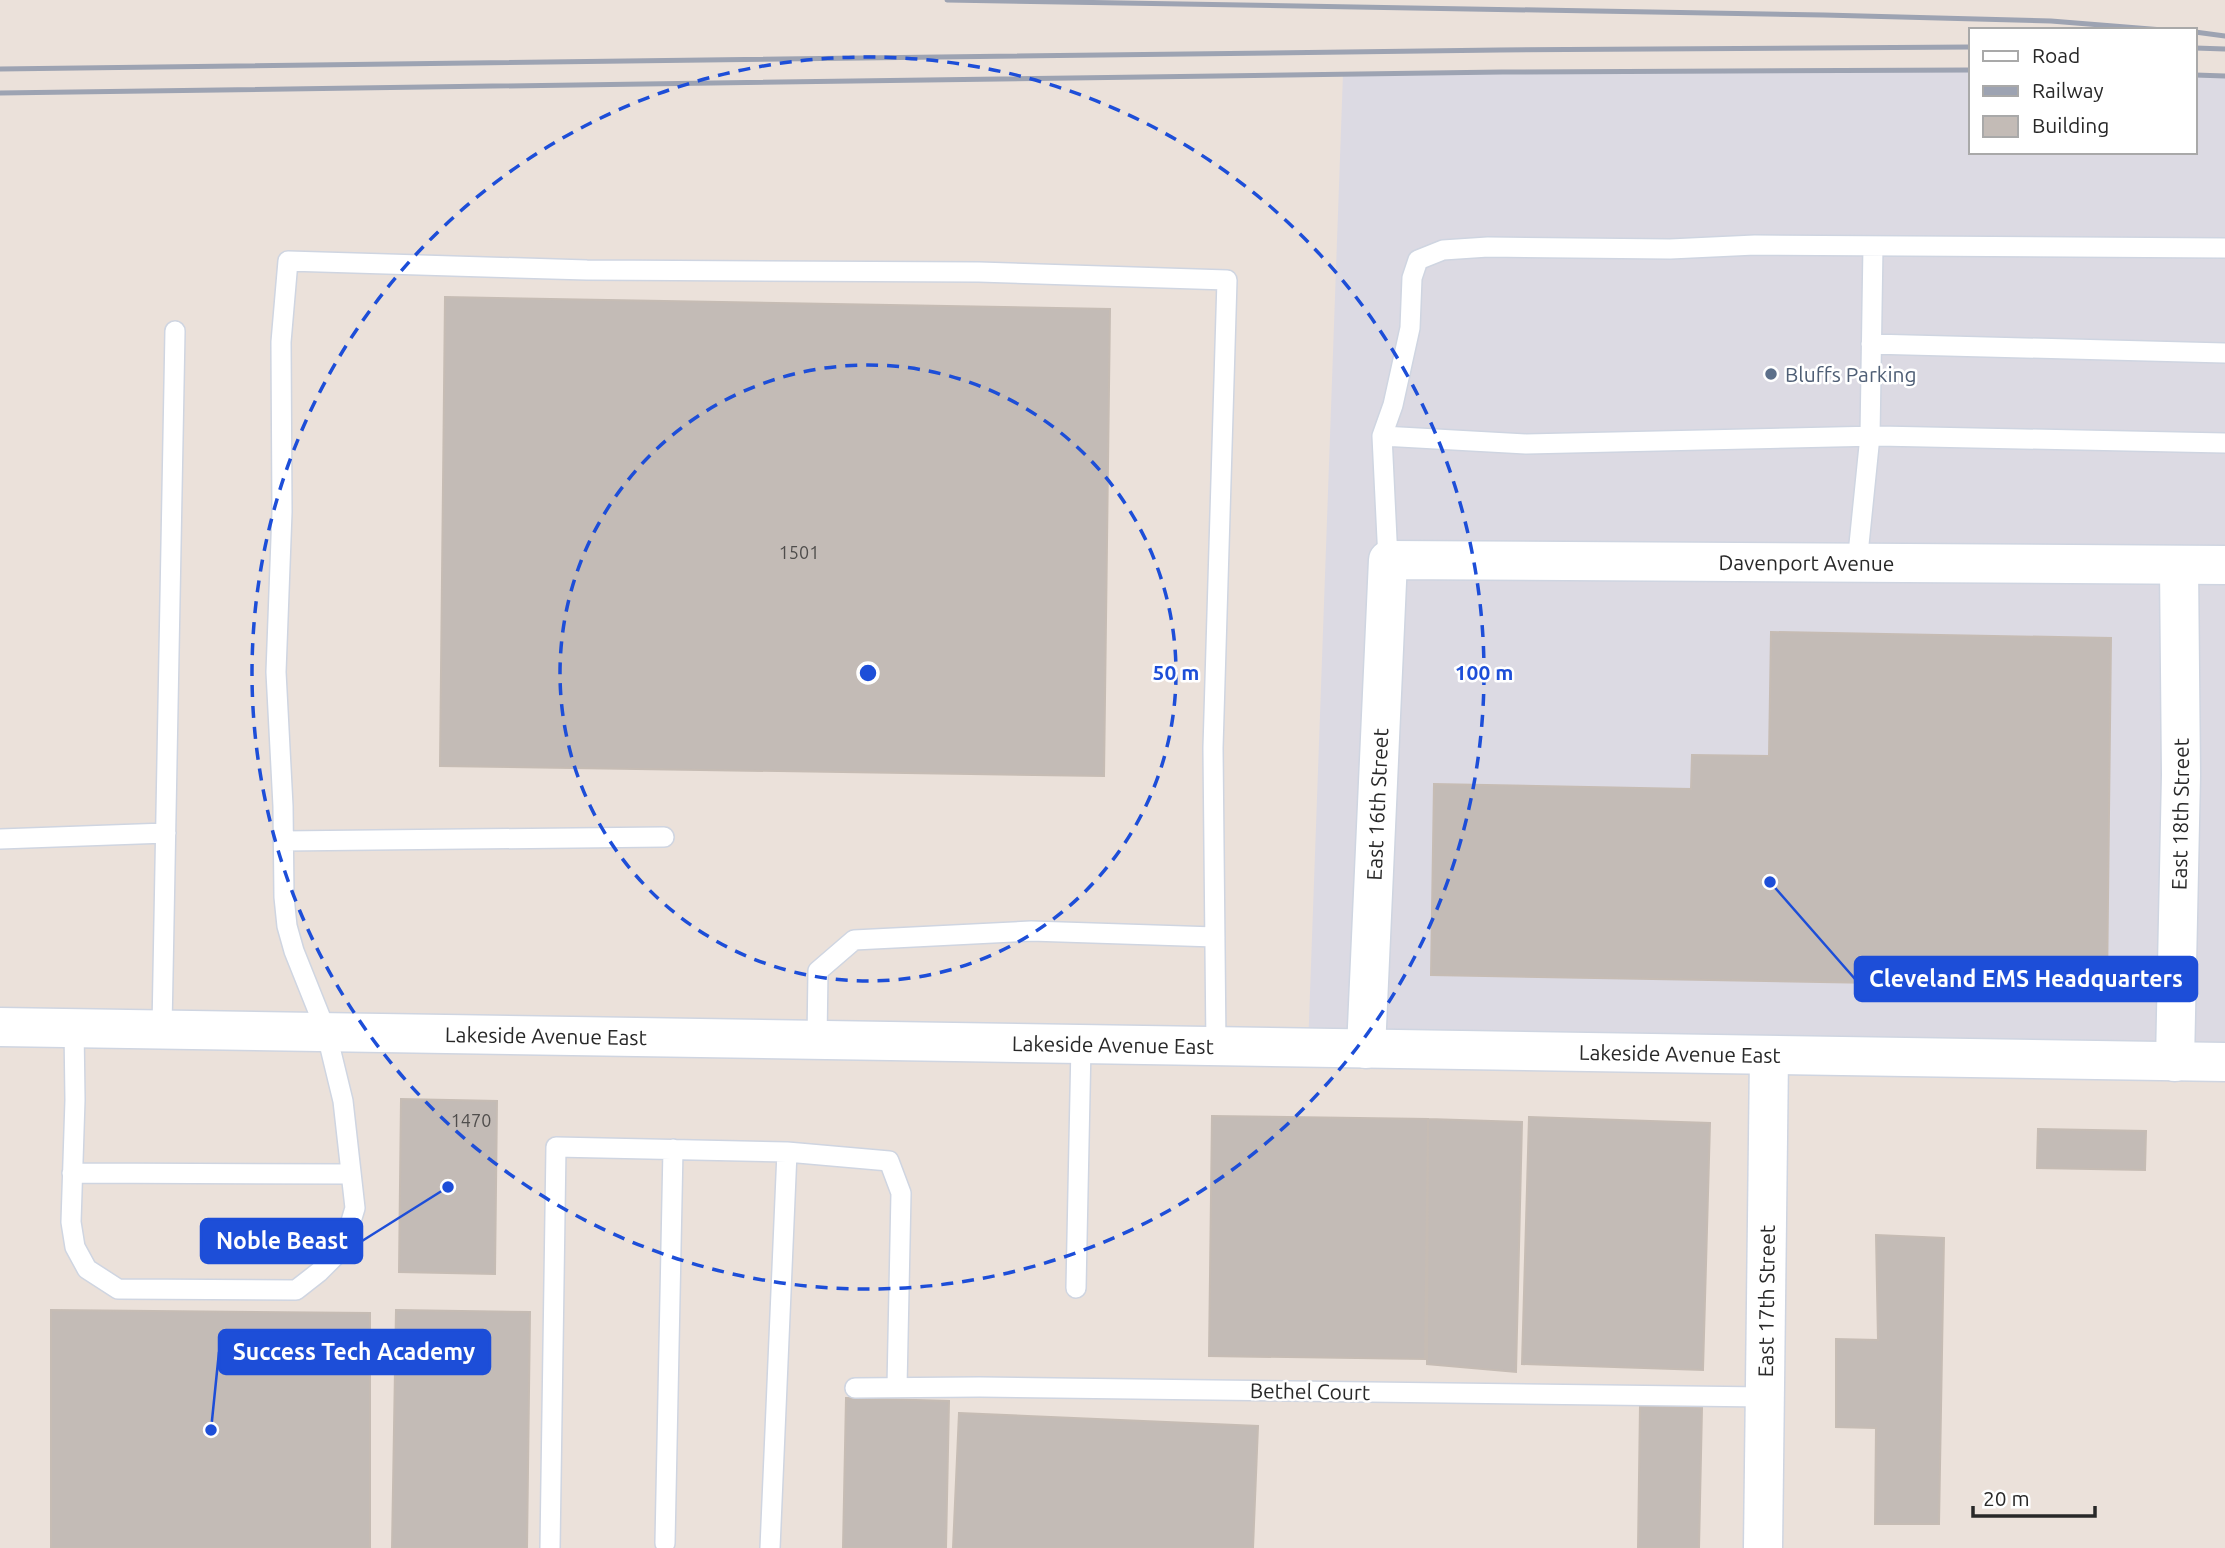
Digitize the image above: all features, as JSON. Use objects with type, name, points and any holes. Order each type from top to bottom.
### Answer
[{"type":"street","name":"Davenport Avenue","points":[[1388,560],[2225,565]]},
{"type":"street","name":"East 16th Street","points":[[1366,1049],[1388,560]]},
{"type":"street","name":"East 18th Street","points":[[2175,1062],[2181,775],[2179,565]]},
{"type":"street","name":"Lakeside Avenue East","points":[[0,1027],[2225,1062]]},
{"type":"street","name":"East 17th Street","points":[[1763,1548],[1769,1056]]},
{"type":"lane","points":[[1388,560],[1382,436],[1393,405],[1410,328],[1412,278],[1418,260],[1443,250],[1488,247],[1670,249],[1755,245],[2225,248]]},
{"type":"lane","points":[[1857,564],[1870,436],[1873,246]]},
{"type":"lane","points":[[74,1027],[75,1100],[71,1222],[75,1247],[87,1269],[118,1289],[296,1290],[320,1272],[343,1248],[355,1208],[343,1101],[326,1031],[294,951],[287,926],[284,898],[276,672],[282,512],[281,342],[288,261],[587,270],[979,272],[1227,280],[1213,748],[1216,1047]]},
{"type":"lane","points":[[162,1028],[175,331]]},
{"type":"lane","points":[[1871,344],[2225,353]]},
{"type":"lane","points":[[1382,436],[1525,444],[1870,436],[2225,443]]},
{"type":"lane","points":[[0,839],[166,833]]},
{"type":"lane","points":[[283,841],[664,837]]},
{"type":"lane","points":[[817,1040],[818,971],[854,940],[1031,931],[1215,937]]},
{"type":"lane","points":[[1076,1288],[1081,1045]]},
{"type":"lane","points":[[550,1548],[556,1147],[787,1152],[889,1161],[901,1193],[897,1387]]},
{"type":"lane","points":[[665,1543],[673,1149]]},
{"type":"lane","points":[[770,1548],[787,1152]]},
{"type":"lane","points":[[72,1173],[351,1174]]},
{"type":"lane","name":"Bethel Court","points":[[855,1388],[1765,1397]]},
{"type":"shaded area","points":[[1969,70],[1969,154],[2197,154],[2197,75],[2225,76],[2225,1062],[1308,1049],[1343,74]]},
{"type":"building","points":[[445,297],[1110,309],[1104,776],[440,766]]},
{"type":"building","points":[[1771,632],[2111,638],[2107,987],[1431,975],[1434,784],[1691,789],[1692,755],[1769,756]]},
{"type":"building","points":[[401,1099],[497,1101],[495,1274],[399,1272]]},
{"type":"building","points":[[1212,1116],[1428,1119],[1425,1359],[1209,1356]]},
{"type":"building","points":[[1529,1117],[1710,1123],[1703,1370],[1522,1364]]},
{"type":"building","points":[[1428,1119],[1522,1122],[1516,1372],[1427,1364]]},
{"type":"building","points":[[2038,1129],[2146,1131],[2145,1170],[2037,1168]]},
{"type":"building","points":[[1876,1235],[1944,1238],[1939,1524],[1875,1524],[1876,1428],[1836,1427],[1836,1339],[1878,1340]]},
{"type":"building","points":[[51,1310],[370,1313],[370,1548],[51,1548]]},
{"type":"building","points":[[396,1310],[530,1312],[527,1548],[392,1548]]},
{"type":"building","points":[[846,1398],[949,1401],[946,1548],[843,1548]]},
{"type":"building","points":[[1640,1406],[1702,1408],[1699,1548],[1638,1548]]},
{"type":"building","points":[[959,1413],[1258,1426],[1253,1548],[953,1548]]},
{"type":"railway","points":[[947,0],[1824,15],[2051,21],[2138,28]]},
{"type":"railway","points":[[2197,32],[2225,36]]},
{"type":"railway","points":[[0,69],[1499,50],[1969,47]]},
{"type":"railway","points":[[2197,48],[2225,49]]},
{"type":"railway","points":[[0,93],[1502,72],[1969,70]]},
{"type":"railway","points":[[2197,75],[2225,76]]},
{"type":"place","name":"Bluffs Parking","points":[[1771,374]]},
{"type":"place","name":"Cleveland EMS Headquarters","points":[[1770,882]]},
{"type":"place","name":"Noble Beast","points":[[448,1187]]},
{"type":"place","name":"Success Tech Academy","points":[[211,1430]]}]
